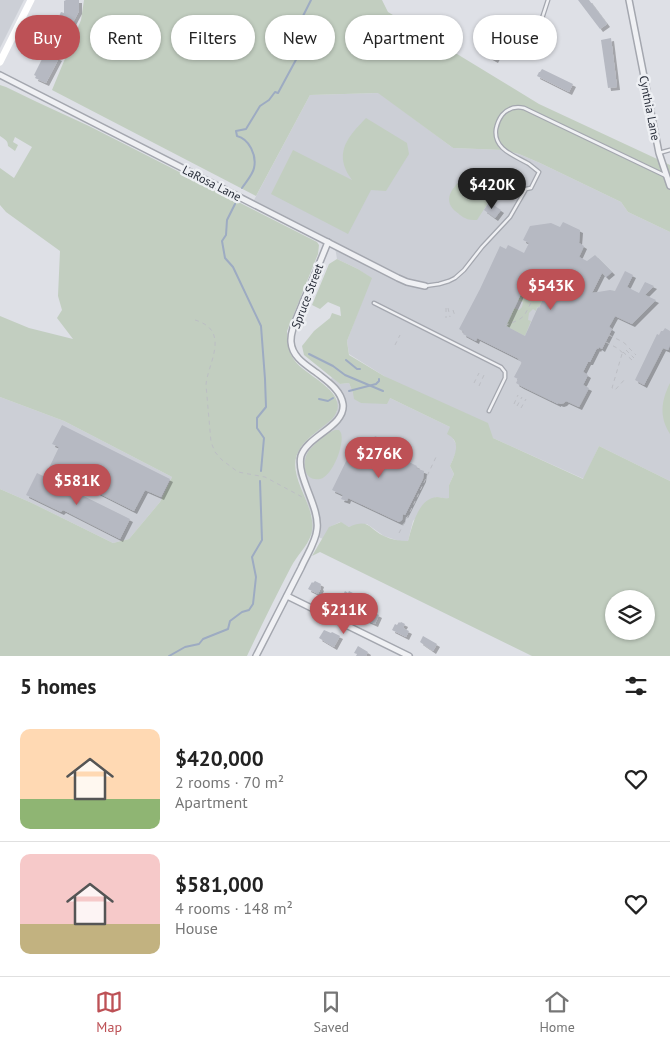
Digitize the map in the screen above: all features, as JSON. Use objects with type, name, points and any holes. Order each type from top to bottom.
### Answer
[{"type":"main road","points":[[0,62],[31,0]]},
{"type":"street","name":"Cynthia Lane","points":[[629,0],[660,154],[670,186]]},
{"type":"street","name":"LaRosa Lane","points":[[0,75],[398,278],[416,285],[425,286]]},
{"type":"street","name":"Spruce Street","points":[[256,656],[287,596],[317,530],[316,514],[301,470],[302,456],[310,443],[342,414],[341,398],[337,390],[302,362],[296,355],[291,342],[296,319],[328,242]]},
{"type":"street","points":[[287,596],[409,656]]},
{"type":"lane","points":[[543,15],[548,0]]},
{"type":"lane","points":[[425,286],[449,281],[464,270],[510,217],[526,189],[531,188],[539,172],[529,164],[510,155],[502,148],[496,138],[496,128],[499,120],[506,111],[513,107],[519,106],[524,108],[667,177]]},
{"type":"lane","points":[[660,154],[670,150]]},
{"type":"lane","points":[[374,303],[501,367],[505,372],[505,378],[489,411]]},
{"type":"path","points":[[506,326],[522,318],[534,300],[545,296]]},
{"type":"path","points":[[446,318],[447,308],[450,317]]},
{"type":"path","points":[[453,310],[455,316]]},
{"type":"path","points":[[195,320],[207,326],[214,338],[214,354],[206,377],[206,385],[211,442],[215,452],[238,472],[265,477],[304,499]]},
{"type":"path","points":[[395,345],[400,335]]},
{"type":"path","points":[[609,335],[622,342],[636,355]]},
{"type":"path","points":[[606,342],[632,360]]},
{"type":"path","points":[[626,350],[634,358]]},
{"type":"path","points":[[623,353],[612,388],[615,390],[626,378]]},
{"type":"path","points":[[474,383],[479,372]]},
{"type":"path","points":[[479,386],[484,375]]},
{"type":"path","points":[[514,404],[518,395]]},
{"type":"path","points":[[517,406],[522,397]]},
{"type":"path","points":[[521,408],[526,399]]},
{"type":"path","points":[[399,533],[437,456]]},
{"type":"shaded area","points":[[0,0],[24,0],[15,15],[0,48]]},
{"type":"shaded area","points":[[379,93],[453,148],[503,150],[519,154],[621,202],[628,212],[670,232],[670,481],[599,446],[584,479],[493,438],[349,354],[347,341],[371,278],[358,269],[337,259],[334,241],[254,200],[310,95]]},
{"type":"shaded area","points":[[332,377],[340,384],[349,383],[353,393],[390,398],[450,427],[456,444],[456,452],[450,466],[454,474],[449,485],[449,499],[436,497],[413,521],[408,541],[399,541],[384,536],[367,524],[349,527],[340,522],[330,527],[323,539],[311,534],[312,517],[297,474],[296,458],[304,444],[337,411],[337,399],[334,393],[327,387]]},
{"type":"shaded area","points":[[0,397],[64,421],[172,477],[160,502],[129,539],[113,543],[0,489]]},
{"type":"green space","points":[[84,0],[382,0],[388,12],[393,15],[345,15],[345,60],[463,60],[463,58],[539,104],[670,165],[670,232],[628,212],[621,202],[519,154],[503,150],[453,148],[378,93],[310,95],[256,196],[52,90],[64,60],[80,60],[81,20]]},
{"type":"green space","points":[[0,85],[89,126],[317,242],[319,245],[318,254],[287,331],[288,343],[289,350],[295,361],[333,394],[337,402],[337,410],[332,419],[301,447],[296,458],[295,468],[310,513],[311,535],[291,567],[247,656],[0,656],[0,489],[113,543],[129,539],[160,502],[172,477],[64,421],[0,397],[0,316],[29,328],[73,339],[57,318],[62,310],[58,296],[60,251],[6,212],[0,205],[0,168],[14,178],[32,147],[15,137],[13,142],[18,145],[15,151],[0,136]]},
{"type":"green space","points":[[366,118],[407,143],[409,154],[386,191],[371,190],[348,234],[271,194],[293,150],[352,180],[343,162],[344,148],[351,135]]},
{"type":"green space","points":[[467,176],[490,191],[492,197],[477,220],[469,220],[463,217],[455,211],[449,201],[449,196],[454,187]]},
{"type":"green space","points":[[337,259],[358,269],[372,278],[347,341],[349,355],[384,376],[488,423],[493,438],[583,479],[599,446],[670,481],[670,656],[532,656],[320,552],[312,556],[329,527],[341,522],[349,527],[365,524],[387,537],[408,541],[417,514],[425,502],[437,497],[449,498],[449,485],[454,474],[450,466],[456,444],[452,437],[447,434],[450,427],[390,398],[387,404],[361,403],[354,399],[349,383],[340,384],[304,355],[302,346],[314,331],[330,318],[332,313],[341,316],[340,307],[328,302],[320,309],[312,305],[329,264]]},
{"type":"green space","points":[[524,282],[546,293],[539,308],[537,307],[536,311],[533,309],[529,313],[528,320],[531,321],[525,336],[503,325],[514,308],[519,310],[522,307],[523,302],[518,300],[524,288],[522,286]]},
{"type":"green space","points":[[670,383],[670,434],[666,428],[662,409]]},
{"type":"green space","points":[[335,430],[339,430],[342,440],[338,456],[325,477],[314,479],[305,470],[306,456],[313,446]]},
{"type":"building","points":[[79,0],[79,11],[77,15],[60,15],[61,12],[64,13],[64,1]]},
{"type":"building","points":[[578,0],[589,0],[607,24],[600,29]]},
{"type":"building","points":[[611,38],[617,87],[608,88],[601,40]]},
{"type":"building","points":[[42,60],[58,60],[46,83],[35,78],[36,76],[34,75]]},
{"type":"building","points":[[542,69],[573,84],[569,92],[537,76]]},
{"type":"building","points":[[489,202],[501,210],[495,218],[484,210]]},
{"type":"building","points":[[563,222],[580,230],[579,243],[584,246],[579,257],[587,261],[595,255],[612,272],[606,277],[602,273],[592,293],[615,291],[625,271],[633,275],[627,287],[639,293],[645,282],[654,286],[645,295],[656,300],[632,324],[615,316],[609,327],[612,329],[602,349],[597,348],[583,372],[588,375],[583,385],[589,388],[579,407],[566,401],[558,404],[516,383],[518,379],[514,377],[522,362],[519,359],[477,338],[476,341],[463,334],[464,332],[459,329],[500,246],[506,249],[508,245],[524,253],[529,243],[523,240],[530,226],[551,223],[560,227]],"holes":[[[526,283],[546,293],[525,336],[506,326]]]},
{"type":"building","points":[[665,328],[670,331],[670,345],[668,350],[663,348],[644,385],[635,380],[657,334],[659,335]]},
{"type":"building","points":[[62,425],[170,479],[161,497],[145,490],[134,511],[49,468],[59,447],[52,444]]},
{"type":"building","points":[[375,436],[392,444],[390,448],[397,451],[395,455],[424,471],[423,479],[405,515],[403,514],[402,520],[399,522],[348,498],[347,501],[341,499],[343,495],[332,490],[354,445],[359,447],[364,439],[370,445]]},
{"type":"building","points":[[37,473],[130,519],[120,539],[63,510],[61,512],[26,495]]},
{"type":"building","points":[[315,581],[321,584],[318,594],[308,589],[312,582]]},
{"type":"building","points":[[345,591],[355,594],[349,605],[340,601]]},
{"type":"building","points":[[371,611],[379,615],[375,624],[366,620]]},
{"type":"building","points":[[399,622],[405,624],[403,628],[409,631],[406,637],[392,630],[395,624],[397,625]]},
{"type":"building","points":[[324,630],[340,636],[334,647],[319,638]]},
{"type":"building","points":[[423,636],[437,644],[433,651],[420,642]]},
{"type":"building","points":[[358,646],[368,652],[366,656],[356,656],[357,654],[354,653]]},
{"type":"waterway","points":[[242,188],[251,175],[255,163],[251,148],[245,140],[237,136],[236,131],[246,129],[260,106],[269,100],[275,92],[278,93],[298,56],[297,48],[305,29],[302,18],[311,0]]},
{"type":"waterway","points":[[235,204],[227,220],[226,235],[222,241],[225,258],[233,267],[261,326],[266,407],[257,418],[257,428],[264,438],[261,471]]},
{"type":"waterway","points":[[309,354],[333,366],[345,375],[383,391]]},
{"type":"waterway","points":[[346,360],[357,369],[360,369]]},
{"type":"waterway","points":[[349,391],[376,384],[379,379]]},
{"type":"waterway","points":[[319,399],[328,401],[333,398]]},
{"type":"waterway","points":[[169,656],[185,647],[199,644],[203,639],[228,629],[230,621],[242,612],[249,610],[253,604],[256,577],[252,557],[262,540],[260,481]]}]
